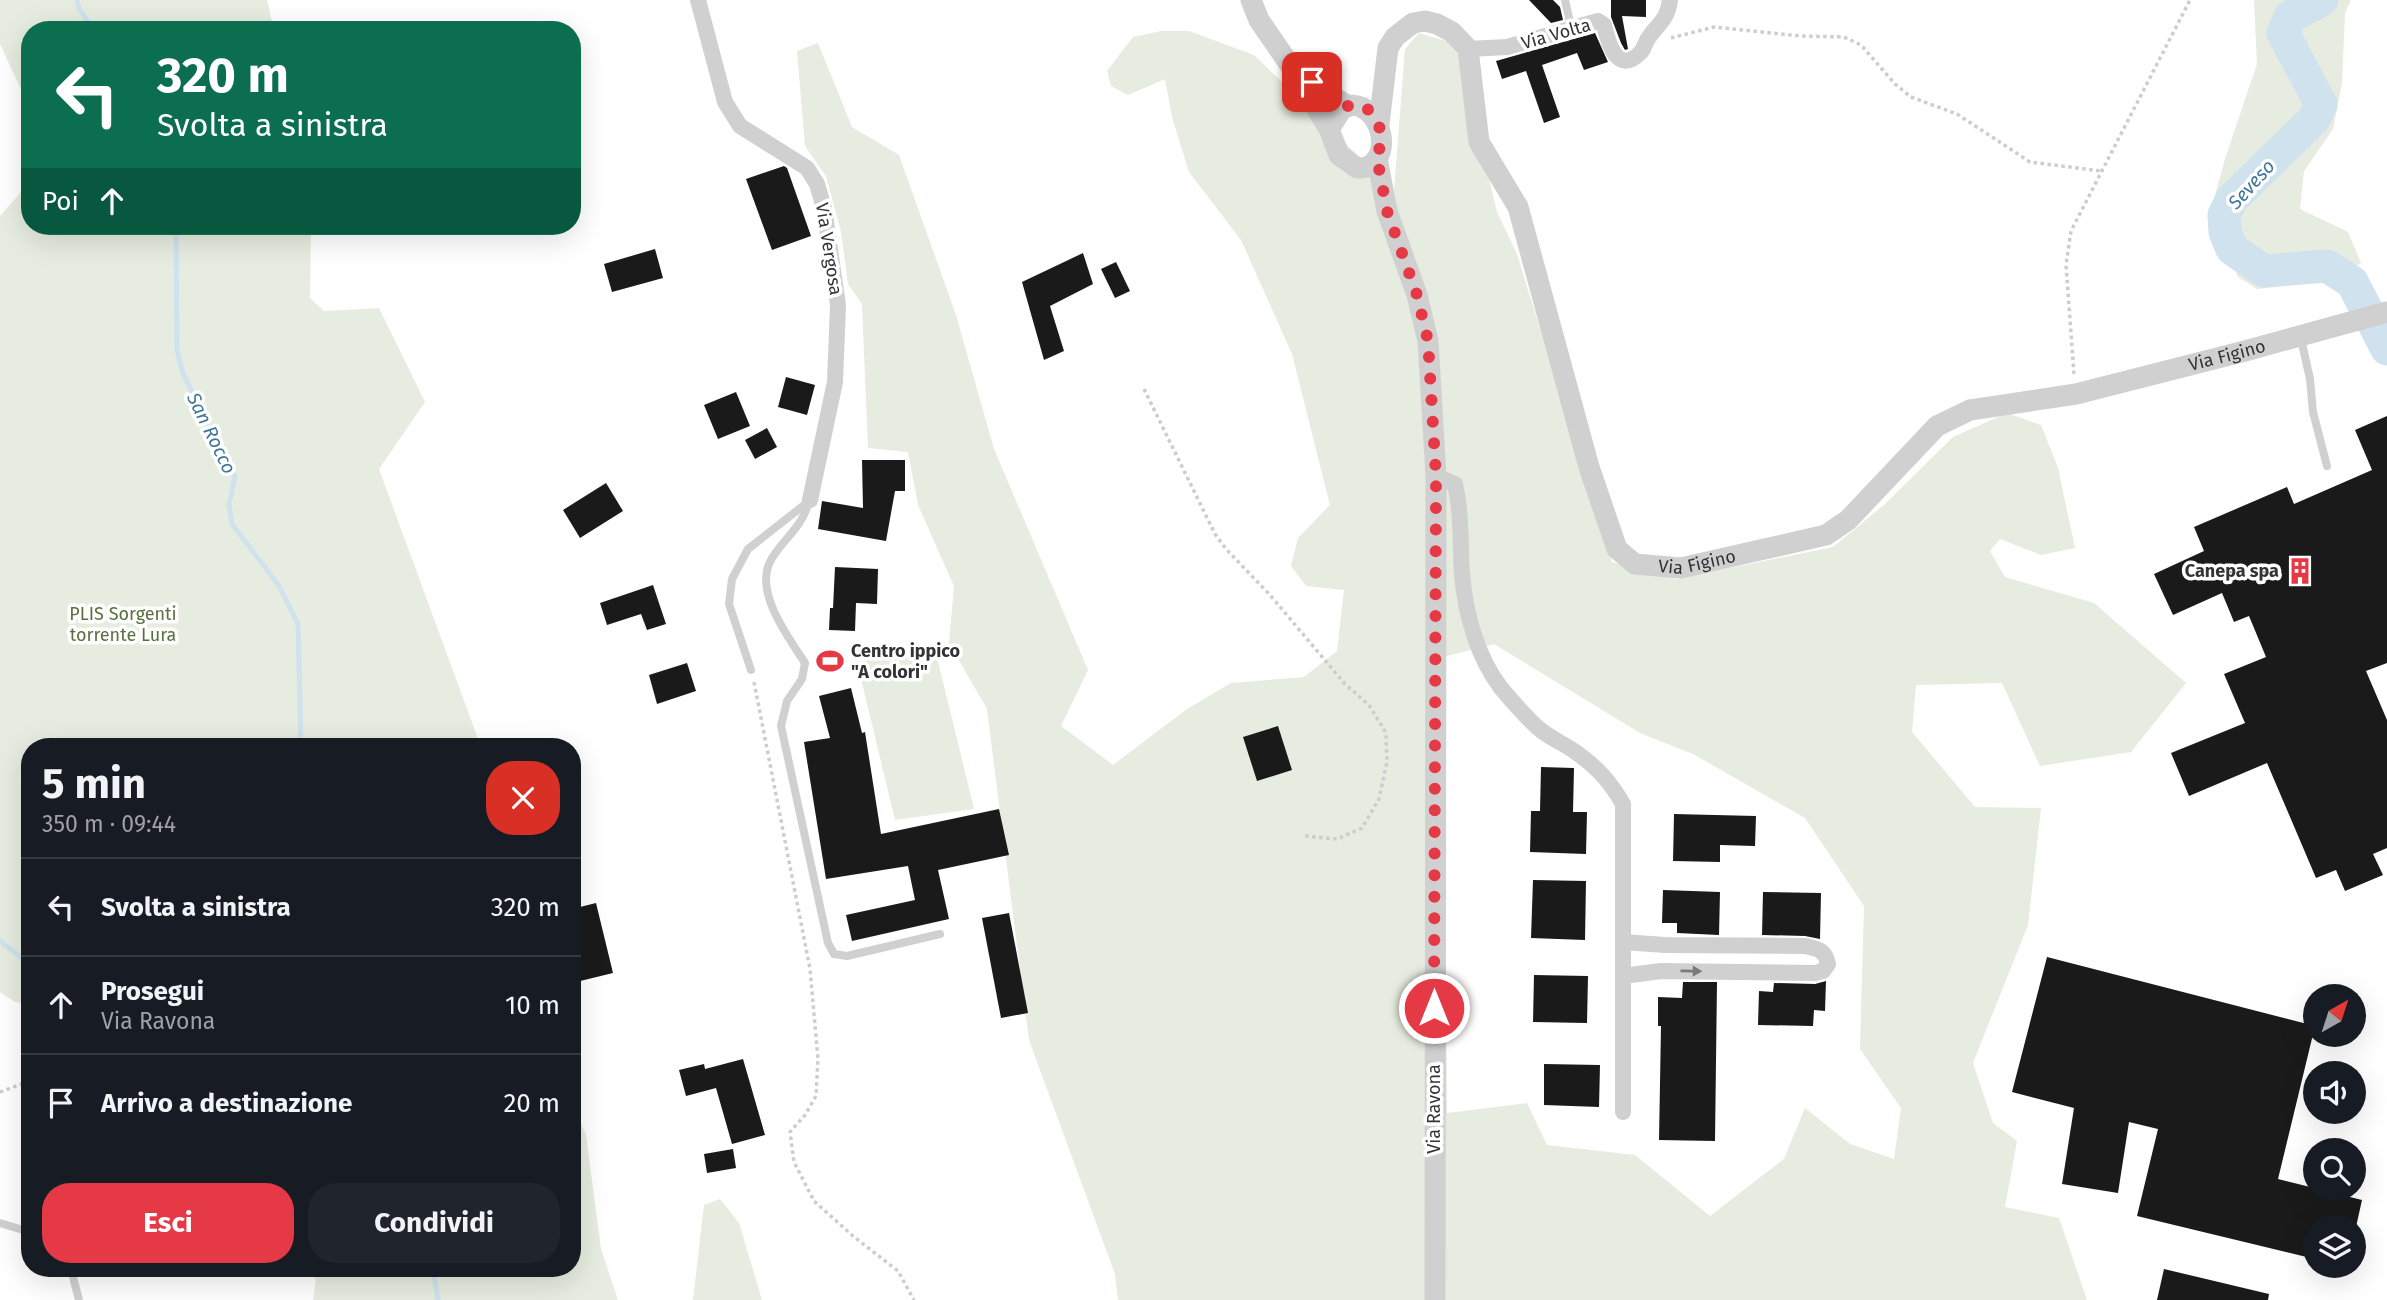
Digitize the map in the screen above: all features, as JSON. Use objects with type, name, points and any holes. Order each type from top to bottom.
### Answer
[{"type":"street","name":"Via Vergosa","points":[[698,0],[725,102],[740,126],[807,169],[817,184],[824,208],[838,305],[835,382],[810,500]]},
{"type":"street","points":[[1251,0],[1259,20],[1329,129],[1339,155],[1357,168],[1370,166],[1377,158],[1381,142],[1379,124],[1388,48],[1395,37],[1413,23],[1437,24],[1452,32],[1468,49]]},
{"type":"street","name":"Via Volta","points":[[1468,49],[1507,47],[1598,22],[1604,25],[1614,55],[1628,60],[1641,52],[1648,38],[1663,22],[1670,0]]},
{"type":"street","name":"Via Figino","points":[[1468,49],[1479,142],[1518,207],[1589,467],[1617,549],[1635,564],[1681,568],[1826,536],[1848,520],[1937,426],[1970,410],[2076,394],[2387,312]]},
{"type":"street","points":[[1294,71],[1353,106]]},
{"type":"street","points":[[1353,106],[1382,89]]},
{"type":"street","points":[[1329,129],[1342,108],[1353,106],[1366,107],[1379,124]]},
{"type":"street","name":"Via Ravona","points":[[1377,158],[1387,211],[1417,295],[1428,341],[1436,476],[1435,1300]]},
{"type":"street","name":"Via Ravona","points":[[1357,168],[1387,211]]},
{"type":"street","points":[[1436,476],[1454,484],[1459,502],[1462,574],[1466,600],[1480,652],[1490,671],[1501,688],[1538,727],[1579,754],[1610,782],[1623,804],[1622,1112]]},
{"type":"street","points":[[1623,942],[1805,946],[1820,949],[1826,955],[1828,964],[1823,971],[1815,973],[1661,971],[1623,976]]},
{"type":"street","points":[[1749,972],[1750,946]]},
{"type":"lane","points":[[1560,34],[1570,22],[1565,0]]},
{"type":"lane","points":[[2300,336],[2310,380],[2312,412],[2327,466]]},
{"type":"lane","points":[[751,670],[729,604],[732,579],[748,549],[810,500]]},
{"type":"lane","points":[[810,500],[801,521],[768,565],[767,594],[786,634],[805,663],[802,679],[787,701],[781,726],[828,943],[834,954],[846,956],[940,934]]},
{"type":"lane","points":[[0,1223],[21,1229]]},
{"type":"lane","points":[[73,1277],[79,1300]]},
{"type":"path","points":[[2076,394],[2066,265],[2071,230],[2190,0]]},
{"type":"path","points":[[1670,39],[1714,27],[1800,36],[1844,37],[1861,45],[1895,84],[1911,97],[1957,114],[2030,162],[2101,172]]},
{"type":"path","points":[[1144,389],[1220,541],[1270,595],[1345,684],[1369,705],[1386,733],[1387,762],[1379,799],[1362,828],[1337,839],[1305,836]]},
{"type":"path","points":[[751,670],[810,969],[815,1016],[818,1059],[816,1096],[805,1115],[790,1132],[794,1162],[814,1200],[852,1236],[898,1271],[915,1300]]},
{"type":"path","points":[[0,1092],[21,1084]]},
{"type":"green space","points":[[0,0],[267,0],[272,21],[21,21],[21,90],[0,44]]},
{"type":"green space","points":[[2254,0],[2351,0],[2345,13],[2342,83],[2333,129],[2304,171],[2300,209],[2348,232],[2361,263],[2336,280],[2257,289],[2238,277],[2212,206],[2257,64]]},
{"type":"green space","points":[[1161,31],[1189,31],[1254,55],[1394,190],[1405,49],[1419,33],[1446,41],[1460,57],[1497,212],[1517,254],[1612,562],[1676,579],[1833,547],[1885,504],[1953,437],[2007,413],[2041,425],[2058,468],[2075,548],[2041,555],[2000,539],[1990,551],[2005,577],[2094,603],[2186,683],[2131,752],[2040,766],[2002,683],[1916,685],[1912,732],[1975,807],[2041,808],[2028,925],[1973,1063],[1993,1123],[2017,1141],[2005,1207],[2059,1218],[2087,1300],[1118,1300],[1115,1274],[1029,1040],[987,709],[949,643],[954,586],[918,505],[908,452],[868,448],[862,304],[848,284],[841,232],[826,176],[805,146],[797,51],[818,43],[852,127],[899,155],[956,315],[994,449],[1088,670],[1061,726],[1113,765],[1187,709],[1231,683],[1304,677],[1337,651],[1344,590],[1306,586],[1291,566],[1298,538],[1330,505],[1292,354],[1241,240],[1189,172],[1172,117],[1165,79],[1128,95],[1111,86],[1107,71],[1133,37]],"holes":[[[1494,644],[1640,733],[1693,754],[1805,818],[1864,906],[1860,1049],[1901,1108],[1894,1159],[1850,1144],[1805,1108],[1784,1159],[1710,1216],[1635,1155],[1547,1145],[1527,1103],[1447,1113],[1443,657]]]},
{"type":"green space","name":"PLIS Sorgenti torrente Lura","points":[[21,192],[21,235],[311,235],[310,298],[324,311],[379,308],[425,402],[379,469],[478,738],[21,738],[21,1003],[0,992],[0,216]]},
{"type":"green space","points":[[935,649],[974,809],[895,820],[857,662]]},
{"type":"green space","points":[[581,1124],[586,1135],[601,1249],[618,1300],[313,1300],[316,1279],[314,1277],[581,1277]]},
{"type":"green space","points":[[720,1199],[739,1223],[762,1300],[693,1300],[704,1205]]},
{"type":"building","points":[[1529,0],[1553,0],[1560,7],[1563,20],[1551,23]]},
{"type":"building","points":[[1611,0],[1646,0],[1646,17],[1622,16],[1628,49],[1625,50],[1611,17]]},
{"type":"building","points":[[1595,33],[1608,62],[1584,70],[1577,53],[1542,65],[1560,117],[1544,123],[1526,71],[1502,79],[1496,61]]},
{"type":"building","points":[[784,166],[811,236],[772,250],[746,179]]},
{"type":"building","points":[[655,249],[663,278],[612,292],[604,264]]},
{"type":"building","points":[[1083,253],[1093,284],[1050,306],[1064,351],[1044,360],[1022,282]]},
{"type":"building","points":[[1116,262],[1130,291],[1115,298],[1101,269]]},
{"type":"building","points":[[786,377],[815,385],[807,415],[778,407]]},
{"type":"building","points":[[736,392],[750,426],[718,439],[704,405]]},
{"type":"building","points":[[2387,416],[2387,663],[2366,671],[2387,720],[2387,848],[2373,854],[2383,875],[2345,891],[2336,870],[2316,878],[2267,763],[2189,796],[2171,753],[2245,723],[2224,674],[2266,657],[2249,616],[2234,622],[2222,593],[2173,615],[2154,574],[2204,551],[2194,527],[2287,487],[2294,504],[2372,470],[2355,430]]},
{"type":"building","points":[[767,428],[777,447],[755,459],[745,440]]},
{"type":"building","points":[[862,460],[905,460],[905,491],[895,491],[886,541],[818,529],[822,501],[863,508]]},
{"type":"building","points":[[606,483],[623,511],[580,538],[563,510]]},
{"type":"building","points":[[835,567],[878,569],[877,604],[856,603],[855,631],[829,630]]},
{"type":"building","points":[[653,585],[666,624],[647,630],[641,614],[607,625],[600,603]]},
{"type":"building","points":[[687,663],[696,691],[657,704],[649,675]]},
{"type":"building","points":[[851,688],[862,733],[865,732],[881,834],[999,809],[1009,855],[938,870],[949,919],[852,941],[846,915],[915,900],[908,866],[826,879],[804,742],[830,738],[819,696]]},
{"type":"building","points":[[1278,726],[1292,770],[1257,781],[1243,737]]},
{"type":"building","points":[[1541,767],[1574,768],[1573,812],[1587,812],[1586,854],[1530,852],[1531,811],[1540,811]]},
{"type":"building","points":[[1674,814],[1756,816],[1755,846],[1720,845],[1720,862],[1673,861]]},
{"type":"building","points":[[1533,880],[1586,881],[1585,940],[1531,938]]},
{"type":"building","points":[[1663,890],[1720,892],[1719,935],[1677,933],[1677,923],[1662,923]]},
{"type":"building","points":[[1763,892],[1821,893],[1820,939],[1762,935]]},
{"type":"building","points":[[596,903],[613,973],[581,981],[581,907]]},
{"type":"building","points":[[1009,913],[1028,1013],[1001,1018],[982,918]]},
{"type":"building","points":[[2047,957],[2303,1023],[2303,1047],[2310,1047],[2307,1061],[2303,1061],[2303,1076],[2278,1179],[2303,1185],[2303,1201],[2362,1201],[2359,1215],[2303,1215],[2303,1256],[2137,1216],[2158,1129],[2129,1122],[2118,1193],[2062,1184],[2074,1108],[2012,1092]]},
{"type":"building","points":[[1534,975],[1588,976],[1587,1023],[1533,1022]]},
{"type":"building","points":[[1826,981],[1825,1011],[1814,1010],[1813,1026],[1758,1025],[1759,991],[1773,992],[1774,983],[1815,984]]},
{"type":"building","points":[[1683,982],[1717,982],[1715,1141],[1659,1140],[1661,1026],[1658,1026],[1658,997],[1682,998]]},
{"type":"building","points":[[743,1059],[765,1135],[732,1144],[716,1088],[686,1096],[679,1070],[704,1064],[705,1069]]},
{"type":"building","points":[[1544,1064],[1600,1065],[1599,1107],[1544,1105]]},
{"type":"building","points":[[733,1149],[736,1168],[707,1173],[704,1154]]},
{"type":"building","points":[[2164,1269],[2269,1294],[2268,1300],[2157,1300]]},
{"type":"waterway","name":"San Rocco","points":[[77,0],[79,9],[88,21]]},
{"type":"waterway","name":"Seveso","points":[[2322,0],[2290,17],[2283,33],[2321,104],[2314,119],[2232,199],[2224,215],[2225,232],[2232,249],[2264,271],[2327,266],[2352,282],[2387,349]]},
{"type":"waterway","name":"San Rocco","points":[[176,235],[177,350],[183,374],[235,477],[229,504],[232,524],[279,586],[298,624],[301,738]]},
{"type":"waterway","points":[[0,941],[21,957]]},
{"type":"waterway","name":"San Rocco","points":[[434,1277],[438,1300]]},
{"type":"place","name":"Canepa spa","points":[[2300,571]]},
{"type":"place","name":"Centro ippico \"A colori\"","points":[[830,661]]},
{"type":"route","points":[[1312,82],[1348,106],[1366,107],[1379,124],[1381,142],[1377,158],[1387,211],[1417,295],[1428,341],[1436,476],[1434,1008]]}]
